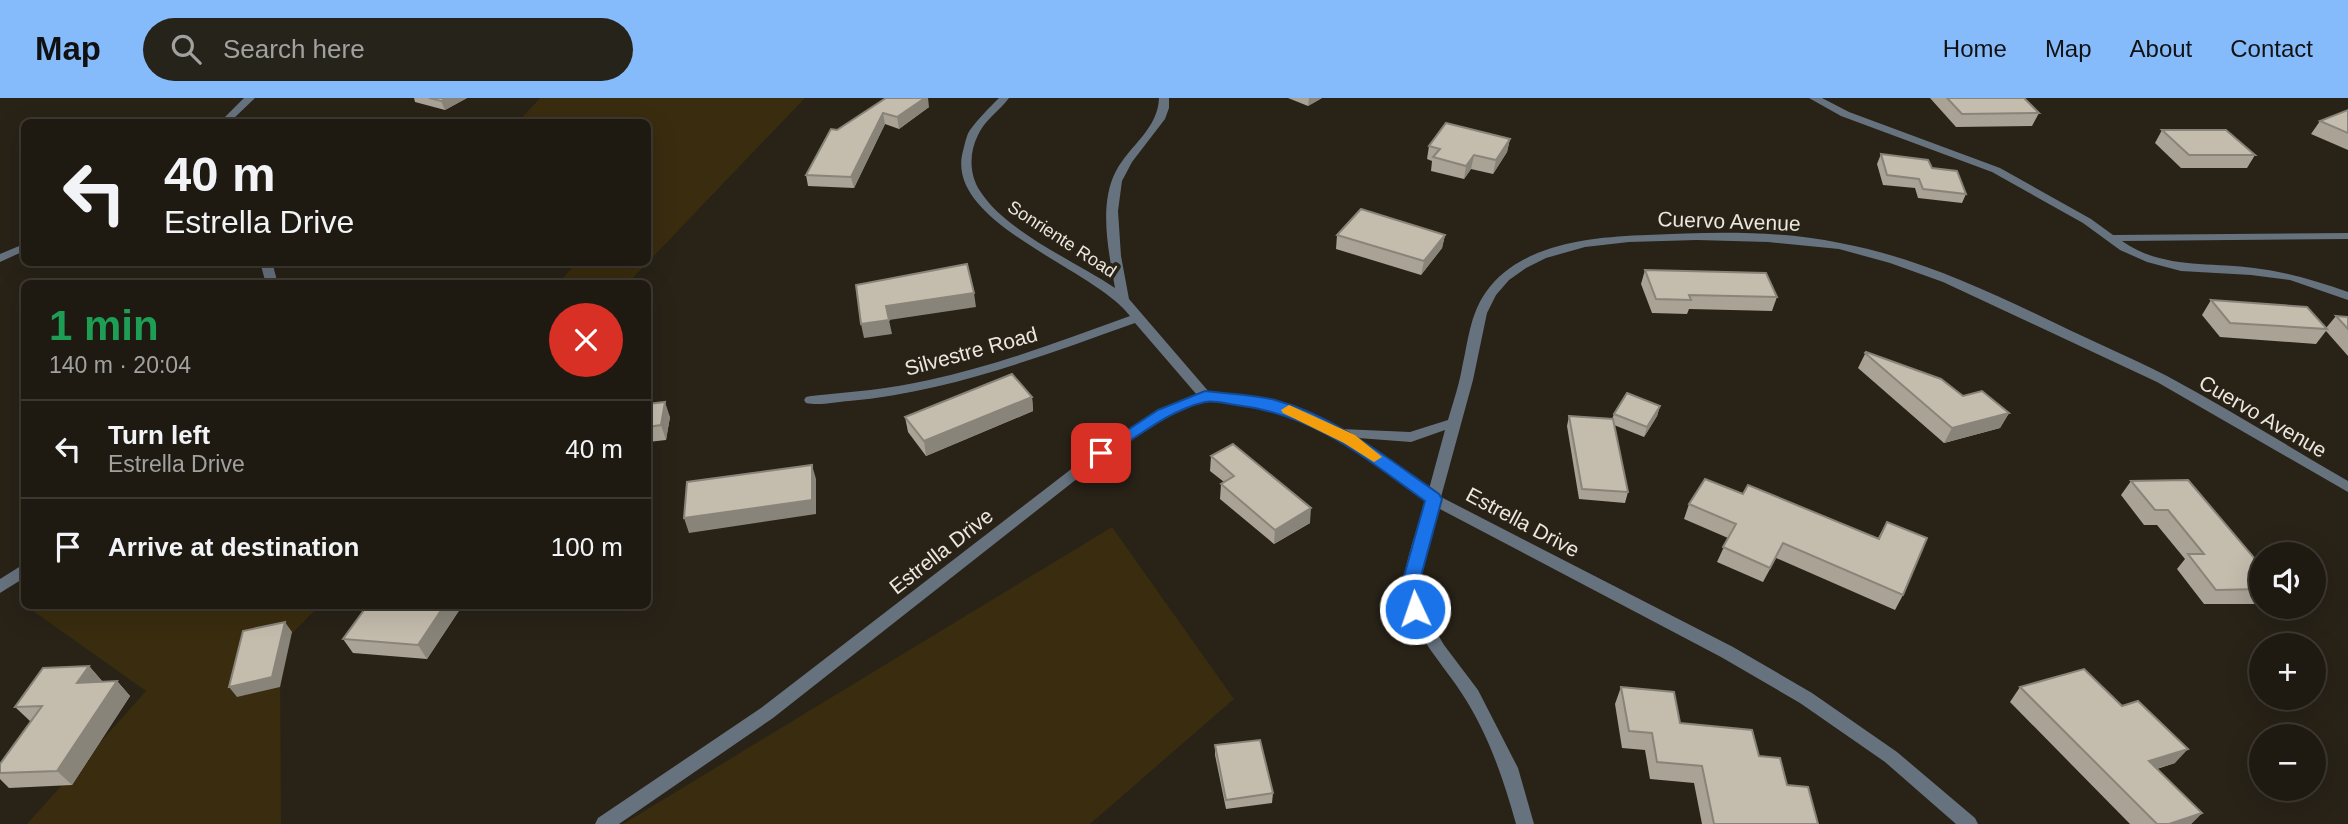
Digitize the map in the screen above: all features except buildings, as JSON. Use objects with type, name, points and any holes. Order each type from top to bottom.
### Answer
[{"type":"street","points":[[228,119],[250,98]]},
{"type":"street","name":"Sonriente Road","points":[[1004,98],[973,133],[965,154],[966,176],[976,198],[995,219],[1123,300],[1205,396]]},
{"type":"street","name":"Sonriente Road","points":[[1123,300],[1114,249],[1118,178],[1159,120],[1166,105],[1164,98]]},
{"type":"street","points":[[1814,98],[1845,114],[1996,170],[2112,238],[2124,248],[2151,260],[2181,267],[2251,271],[2292,277],[2348,296]]},
{"type":"street","points":[[2112,238],[2348,236]]},
{"type":"street","name":"Cuervo Avenue","points":[[1525,824],[1509,768],[1478,707],[1415,609],[1412,576],[1467,379],[1478,315],[1493,290],[1516,270],[1546,255],[1582,244],[1622,238],[1784,238],[1840,247],[1898,261],[1957,282],[2161,379],[2348,487]]},
{"type":"street","points":[[0,245],[20,248]]},
{"type":"street","points":[[0,259],[20,248]]},
{"type":"street","name":"Silvestre Road","points":[[811,400],[896,391],[964,376],[1024,359],[1138,318]]},
{"type":"street","name":"Estrella Drive","points":[[604,824],[767,713],[1101,453],[1163,414],[1205,396],[1270,404],[1300,413],[1336,432],[1433,499],[1727,652],[1806,698],[1891,757],[1969,824]]},
{"type":"street","points":[[1336,432],[1411,437],[1453,423]]},
{"type":"street","points":[[0,587],[21,572]]},
{"type":"shaded area","points":[[540,98],[805,98],[651,259],[651,119],[521,119]]},
{"type":"shaded area","points":[[573,266],[644,266],[631,280],[441,280],[563,278]]},
{"type":"shaded area","points":[[1112,527],[1234,699],[1090,824],[623,824]]},
{"type":"shaded area","points":[[30,609],[316,609],[280,646],[281,824],[27,824],[146,691]]},
{"type":"slow traffic","points":[[1289,410],[1349,439],[1374,457]]},
{"type":"route","points":[[1101,453],[1163,414],[1205,396],[1270,404],[1300,413],[1349,439],[1433,499],[1412,576],[1415,609]]}]
